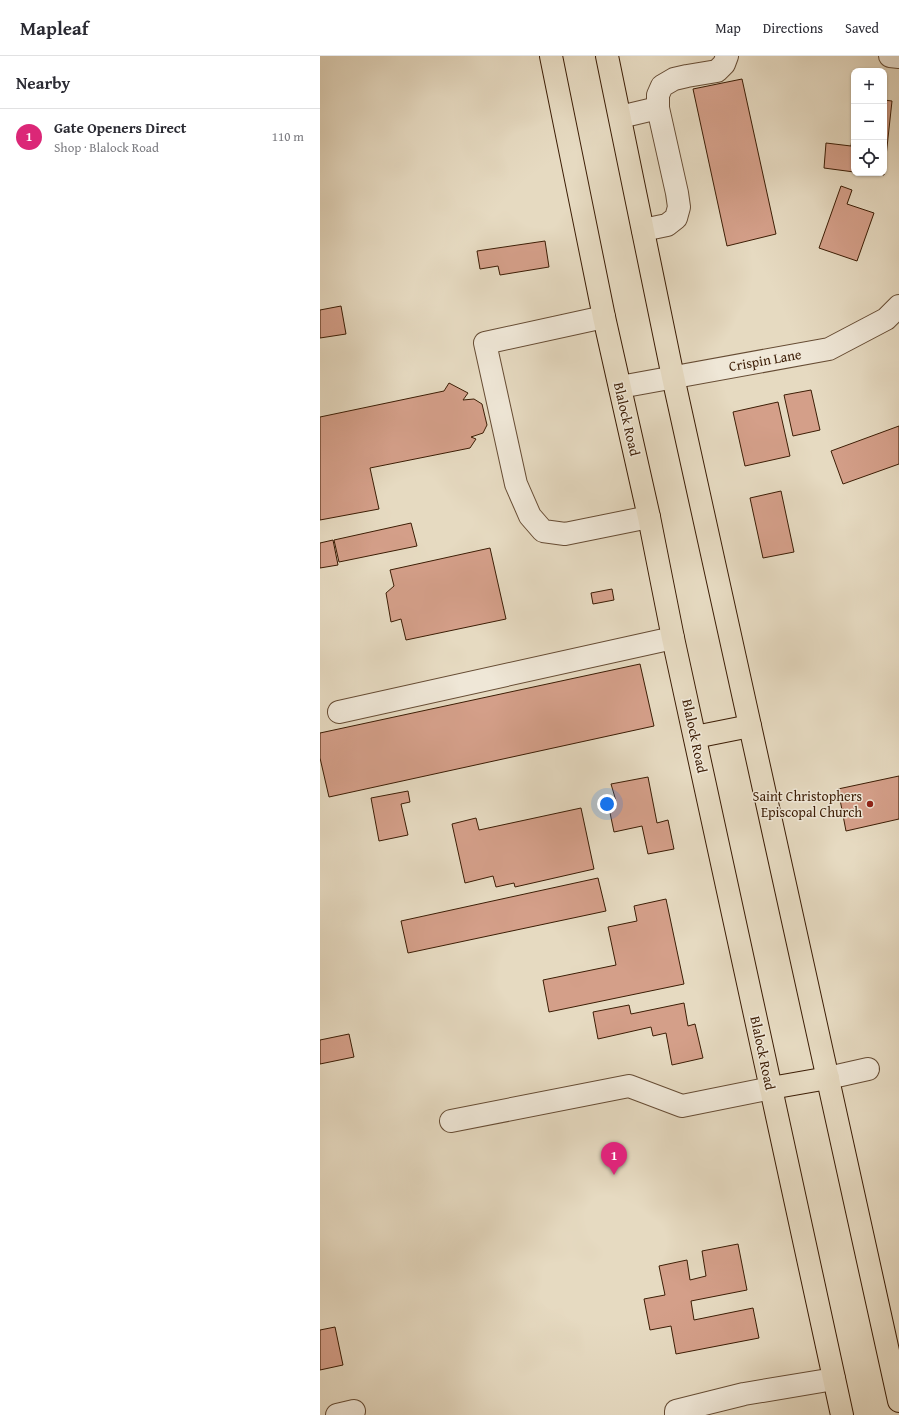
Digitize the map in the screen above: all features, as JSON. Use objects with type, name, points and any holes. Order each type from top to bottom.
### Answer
[{"type":"main road","name":"Blalock Road","points":[[551,56],[604,317],[649,518],[673,638],[842,1415]]},
{"type":"main road","points":[[607,56],[673,377],[750,726],[828,1078],[895,1359],[899,1401]]},
{"type":"main road","points":[[695,737],[750,726]]},
{"type":"main road","points":[[771,1088],[828,1078]]},
{"type":"street","points":[[643,230],[667,225],[676,218],[679,207],[658,108],[658,95],[662,86],[674,79],[717,71],[724,64],[727,56]]},
{"type":"street","points":[[890,56],[899,57]]},
{"type":"street","points":[[620,117],[658,108]]},
{"type":"street","name":"Crispin Lane","points":[[620,387],[829,349],[886,319],[899,306]]},
{"type":"street","points":[[604,317],[485,343],[516,484],[530,516],[543,531],[565,534],[649,518]]},
{"type":"street","points":[[339,712],[673,638]]},
{"type":"street","points":[[828,1078],[868,1069]]},
{"type":"street","points":[[451,1121],[629,1086],[682,1106],[771,1088]]},
{"type":"street","points":[[676,1415],[676,1411],[744,1394],[834,1379]]},
{"type":"building","points":[[742,79],[776,234],[727,246],[693,89]]},
{"type":"building","points":[[887,100],[892,101],[887,147]]},
{"type":"building","points":[[826,143],[851,146],[851,172],[824,168]]},
{"type":"building","points":[[841,186],[852,190],[847,204],[874,213],[857,261],[819,248]]},
{"type":"building","points":[[545,241],[549,267],[500,275],[498,266],[480,269],[477,251]]},
{"type":"building","points":[[341,306],[346,334],[320,338],[320,310]]},
{"type":"building","points":[[449,383],[468,393],[463,400],[474,399],[482,404],[487,425],[483,433],[471,437],[476,439],[470,448],[370,468],[379,509],[320,520],[320,417],[444,391]]},
{"type":"building","points":[[811,390],[820,430],[793,436],[784,395]]},
{"type":"building","points":[[778,402],[790,456],[745,466],[733,412]]},
{"type":"building","points":[[899,426],[899,464],[843,484],[831,451]]},
{"type":"building","points":[[781,491],[794,552],[763,558],[750,498]]},
{"type":"building","points":[[411,523],[417,546],[339,562],[334,540]]},
{"type":"building","points":[[333,540],[338,565],[320,568],[320,543]]},
{"type":"building","points":[[490,548],[506,619],[406,640],[401,619],[391,622],[386,593],[394,586],[390,570]]},
{"type":"building","points":[[612,589],[614,600],[593,604],[591,593]]},
{"type":"building","points":[[640,664],[654,726],[329,797],[320,758],[320,733]]},
{"type":"building","name":"Saint Christophers Episcopal Church","points":[[899,776],[899,819],[846,831],[838,789]]},
{"type":"building","points":[[648,777],[657,823],[668,820],[674,849],[648,854],[642,826],[614,832],[608,803],[616,801],[611,784]]},
{"type":"building","points":[[408,791],[410,802],[401,804],[408,835],[379,841],[371,798]]},
{"type":"building","points":[[581,808],[594,869],[515,887],[514,883],[496,887],[493,876],[465,883],[452,824],[476,818],[479,830]]},
{"type":"building","points":[[598,878],[606,911],[408,953],[401,921]]},
{"type":"building","points":[[666,899],[684,984],[549,1012],[543,980],[616,965],[608,927],[637,921],[634,906]]},
{"type":"building","points":[[684,1003],[688,1026],[695,1024],[703,1058],[672,1065],[666,1033],[653,1036],[651,1027],[598,1039],[593,1012],[629,1005],[631,1014]]},
{"type":"building","points":[[349,1034],[354,1057],[320,1064],[320,1040]]},
{"type":"building","points":[[738,1244],[747,1290],[691,1301],[694,1320],[753,1308],[759,1338],[676,1354],[671,1326],[650,1330],[644,1299],[665,1295],[659,1266],[687,1260],[690,1280],[706,1276],[702,1251]]},
{"type":"building","points":[[335,1327],[343,1365],[320,1370],[320,1330]]},
{"type":"place","name":"Saint Christophers Episcopal Church","points":[[870,804]]},
{"type":"place","name":"Gate Openers Direct","points":[[614,1175]]}]
